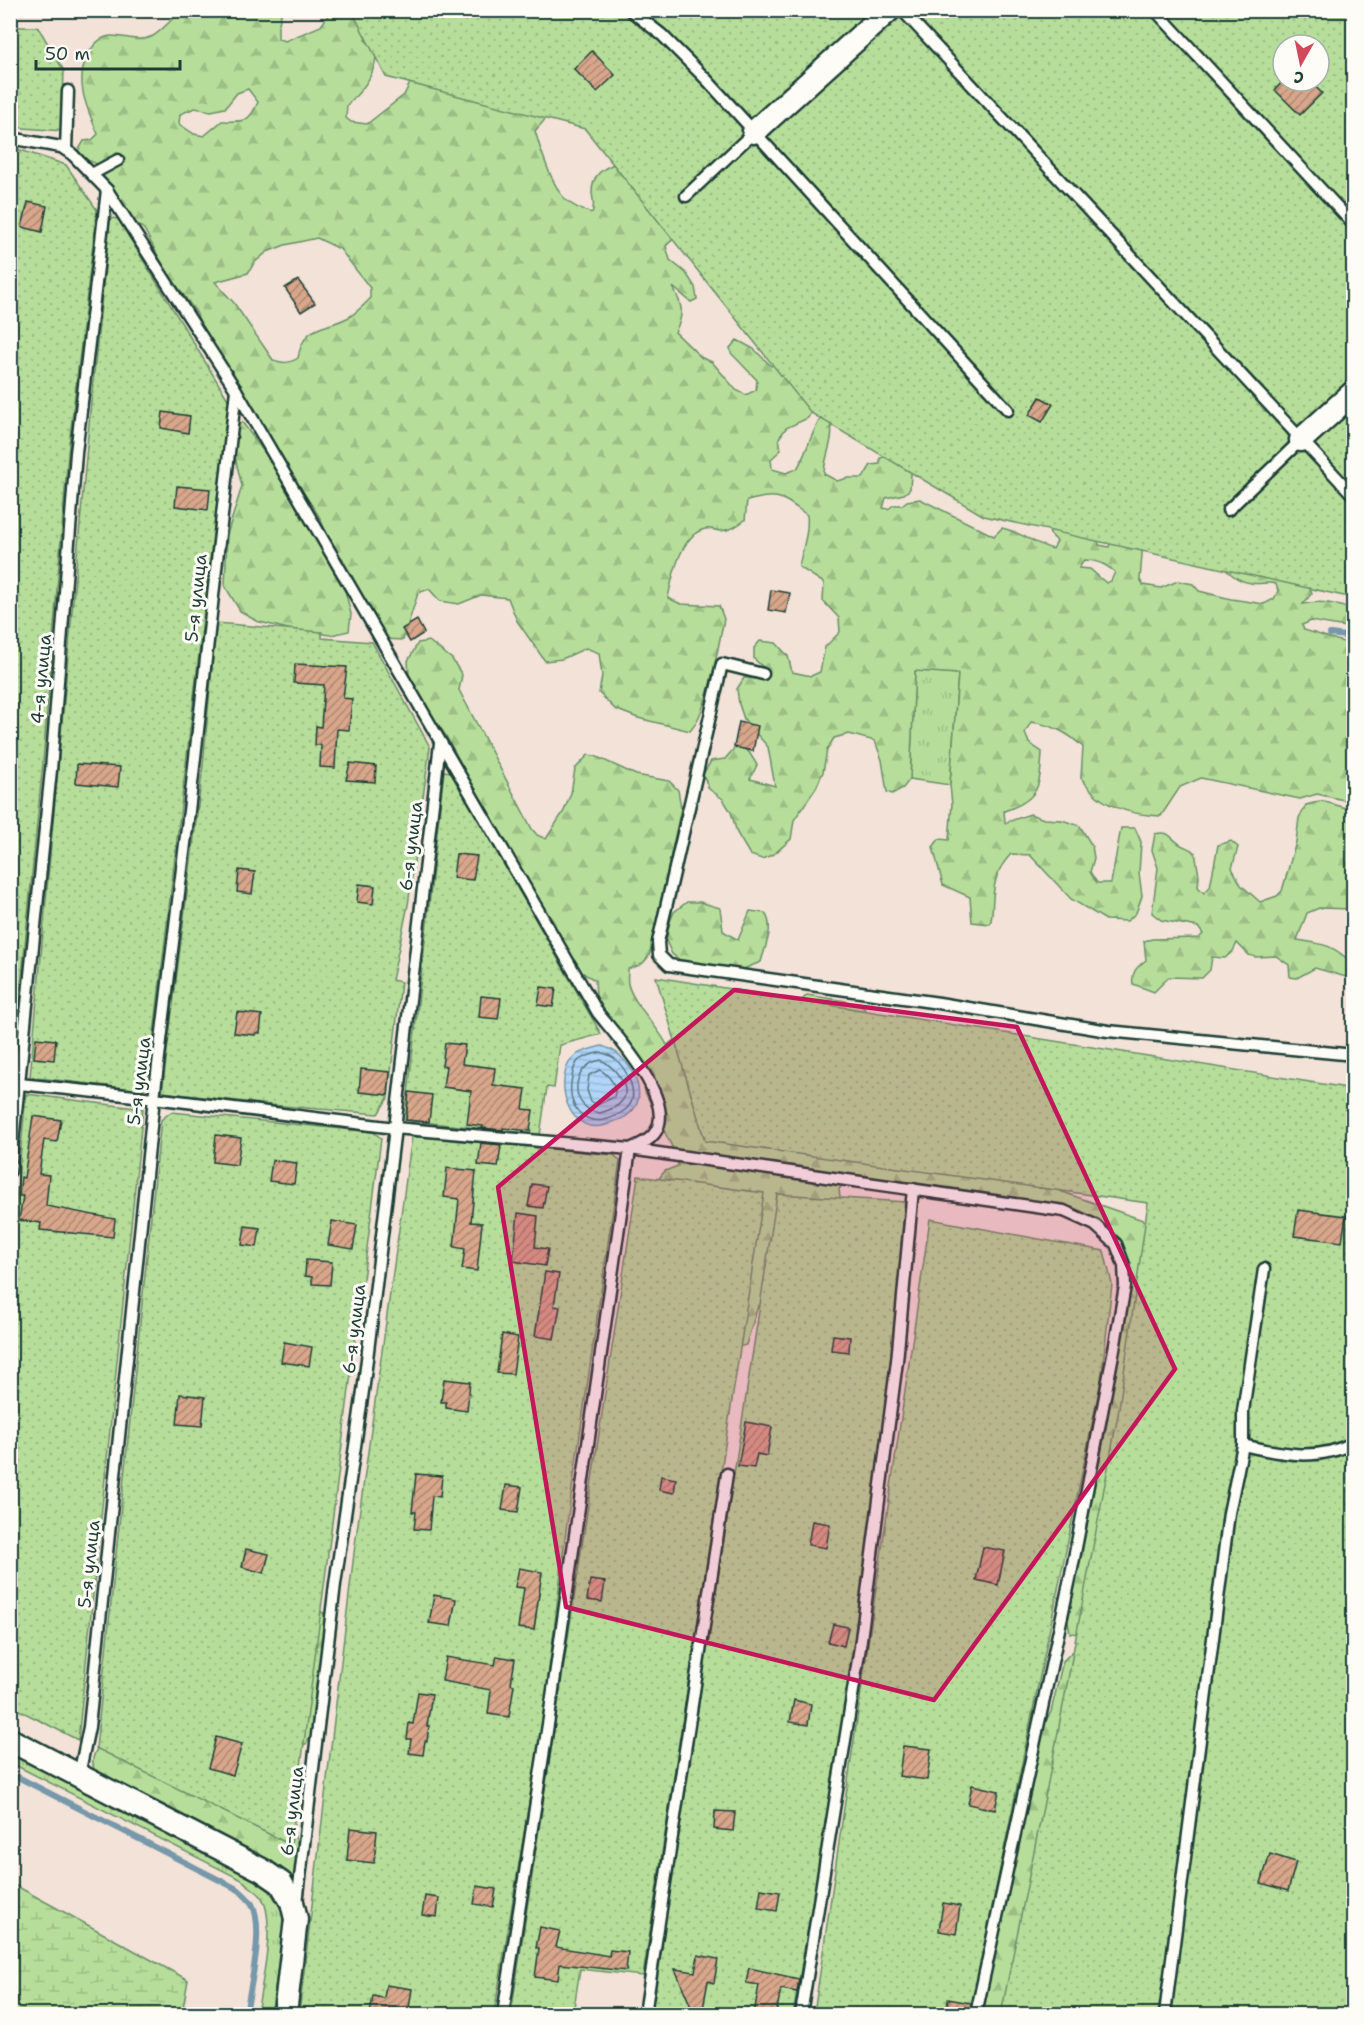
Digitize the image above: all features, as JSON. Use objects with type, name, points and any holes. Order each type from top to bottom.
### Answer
[{"type":"street","points":[[754,132],[889,10]]},
{"type":"street","points":[[1301,440],[1353,392]]},
{"type":"street","points":[[10,1740],[274,1877],[281,1883],[288,1893],[296,1919],[285,2014]]},
{"type":"lane","points":[[630,10],[662,35],[754,132],[1008,410]]},
{"type":"lane","points":[[902,10],[1353,496]]},
{"type":"lane","points":[[1155,10],[1353,225]]},
{"type":"lane","points":[[66,150],[68,91]]},
{"type":"lane","points":[[686,196],[754,132]]},
{"type":"lane","points":[[10,138],[61,147],[107,190],[236,390],[598,1013],[637,1062],[660,1104],[661,1117],[655,1133],[644,1143],[630,1149]]},
{"type":"lane","points":[[92,174],[118,160]]},
{"type":"lane","name":"4-я улица","points":[[10,1171],[14,1083],[51,770],[76,453],[107,190]]},
{"type":"lane","name":"5-я улица","points":[[79,1775],[89,1727],[154,1098],[236,390]]},
{"type":"lane","points":[[1228,510],[1301,440]]},
{"type":"lane","points":[[763,674],[722,664],[658,942],[659,955],[669,965],[939,1002],[1108,1031],[1353,1055]]},
{"type":"lane","name":"6-я улица","points":[[296,1919],[335,1584],[364,1384],[440,742]]},
{"type":"lane","points":[[14,1083],[395,1128],[630,1149],[1064,1211],[1095,1225],[1109,1237],[1116,1244],[1124,1265],[1125,1286],[1071,1574],[976,2014]]},
{"type":"lane","points":[[503,2014],[549,1718],[630,1149]]},
{"type":"lane","points":[[801,2014],[860,1647],[897,1361],[913,1189]]},
{"type":"lane","points":[[1165,2014],[1229,1513],[1244,1445],[1243,1411],[1264,1269]]},
{"type":"lane","points":[[1244,1445],[1301,1456],[1340,1450],[1353,1442]]},
{"type":"lane","points":[[645,2014],[727,1474]]},
{"type":"highlighted area","points":[[734,990],[1017,1027],[1175,1369],[934,1700],[566,1607],[498,1187]]},
{"type":"green space","points":[[180,11],[282,11],[278,39],[285,41],[321,26],[331,11],[357,11],[371,28],[365,40],[376,48],[376,57],[368,80],[347,105],[346,118],[351,122],[367,124],[404,95],[410,83],[548,116],[535,131],[552,178],[566,200],[592,213],[594,206],[592,193],[596,176],[603,169],[619,162],[676,229],[673,239],[666,246],[670,260],[686,273],[695,287],[697,299],[691,302],[673,287],[681,309],[675,332],[702,358],[712,362],[736,390],[746,395],[756,390],[757,380],[731,353],[730,348],[737,340],[754,349],[771,366],[778,360],[812,409],[808,418],[786,428],[779,438],[781,450],[771,459],[772,469],[786,473],[797,469],[822,416],[830,421],[832,434],[824,474],[837,481],[863,478],[871,465],[880,464],[880,458],[897,454],[912,461],[910,489],[904,494],[886,498],[883,508],[888,509],[894,505],[920,499],[994,536],[1002,528],[1053,549],[1057,541],[1050,534],[1047,522],[1097,535],[1099,545],[1109,547],[1112,539],[1143,542],[1140,580],[1143,585],[1161,588],[1178,581],[1193,584],[1199,591],[1264,604],[1274,599],[1278,591],[1276,584],[1243,581],[1221,566],[1306,579],[1312,593],[1303,604],[1329,603],[1353,611],[1351,628],[1311,621],[1302,625],[1304,630],[1353,645],[1353,802],[1317,794],[1300,799],[1201,778],[1180,787],[1161,816],[1127,811],[1097,796],[1081,778],[1083,747],[1059,730],[1031,722],[1025,733],[1029,743],[1042,752],[1038,783],[1031,797],[1016,807],[1004,811],[1005,823],[1030,814],[1080,826],[1092,846],[1094,858],[1090,872],[1097,883],[1111,883],[1121,828],[1135,828],[1141,842],[1139,873],[1142,896],[1136,913],[1127,921],[1106,920],[1071,899],[1030,855],[1011,854],[1000,869],[996,880],[990,924],[972,922],[970,897],[943,885],[933,847],[939,839],[949,840],[952,804],[950,785],[958,674],[915,671],[910,779],[903,788],[892,794],[887,792],[882,760],[875,741],[849,734],[834,738],[827,750],[823,772],[816,788],[794,820],[791,839],[774,854],[762,859],[750,855],[737,833],[731,812],[723,799],[709,789],[703,774],[711,761],[725,759],[737,745],[749,752],[757,765],[750,779],[775,786],[768,747],[744,719],[737,689],[744,678],[765,675],[763,667],[754,659],[754,648],[760,641],[776,643],[788,656],[792,672],[811,676],[820,672],[825,647],[840,632],[839,618],[823,601],[824,583],[799,567],[806,535],[807,515],[780,498],[767,497],[747,501],[745,520],[733,528],[719,531],[707,529],[697,533],[684,547],[675,568],[668,598],[681,604],[719,606],[724,619],[707,694],[690,731],[638,718],[615,709],[599,693],[602,676],[599,653],[586,648],[562,659],[545,661],[517,621],[508,598],[481,595],[459,604],[440,601],[429,589],[418,593],[403,640],[384,639],[348,581],[343,559],[333,548],[319,516],[205,336],[196,312],[166,271],[144,229],[127,217],[121,200],[112,192],[97,164],[81,157],[78,151],[84,141],[92,140],[98,134],[89,113],[82,82],[85,61],[92,48],[99,40],[108,36],[138,39],[153,36]],"holes":[[[248,89],[258,102],[252,114],[245,120],[222,121],[204,136],[194,134],[179,124],[180,114],[195,108],[211,111],[225,108],[237,93]],[[317,238],[340,249],[370,288],[370,299],[349,317],[310,333],[301,347],[298,358],[279,362],[273,360],[234,303],[215,282],[248,273],[254,263],[267,252],[285,245]],[[1084,560],[1089,560],[1101,563],[1115,572],[1111,581],[1106,583],[1090,569],[1079,568]]]},
{"type":"green space","points":[[352,11],[1353,11],[1353,598],[984,516],[811,413],[585,129],[386,77]]},
{"type":"green space","points":[[10,27],[38,27],[64,71],[62,131],[11,127]]},
{"type":"green space","points":[[11,147],[66,165],[97,210],[68,453],[43,762],[11,1071]]},
{"type":"green space","points":[[110,218],[118,219],[229,401],[148,1084],[142,1090],[30,1077],[91,402]]},
{"type":"green space","points":[[242,422],[286,482],[345,590],[351,614],[349,631],[331,635],[292,630],[256,621],[240,611],[225,586],[227,535],[242,486],[231,441],[234,428]]},
{"type":"green space","points":[[216,623],[322,632],[322,638],[372,642],[430,747],[408,905],[392,980],[401,982],[388,1098],[378,1114],[271,1105],[162,1092],[203,766]]},
{"type":"green space","points":[[429,641],[452,659],[462,675],[459,690],[537,835],[546,839],[564,811],[571,793],[575,769],[588,755],[636,775],[669,781],[678,790],[681,808],[650,953],[642,964],[628,969],[628,984],[631,992],[667,1045],[679,1036],[796,1006],[807,995],[846,1001],[863,1007],[999,1175],[1039,1188],[1057,1190],[1151,1223],[1168,1240],[1080,1634],[1070,1633],[1068,1621],[1106,1428],[1122,1332],[1130,1272],[1125,1251],[1111,1234],[1067,1208],[851,1177],[839,1189],[841,1206],[774,1301],[758,1306],[746,1345],[727,1350],[646,1194],[665,1171],[678,1166],[677,1157],[645,1092],[641,1067],[601,1009],[596,996],[595,980],[581,972],[512,858],[446,736],[422,701],[409,675],[408,661],[418,643]]},
{"type":"green space","points":[[915,670],[958,674],[950,785],[910,779]]},
{"type":"green space","points":[[444,771],[451,772],[601,1034],[560,1045],[554,1088],[547,1087],[540,1135],[405,1120]]},
{"type":"green space","points":[[1322,801],[1353,810],[1353,909],[1319,908],[1307,913],[1297,940],[1321,944],[1339,952],[1353,964],[1353,971],[1346,977],[1315,968],[1297,978],[1290,977],[1289,965],[1276,956],[1249,955],[1237,943],[1233,951],[1225,958],[1212,957],[1210,970],[1202,978],[1169,977],[1154,992],[1133,984],[1135,970],[1146,960],[1144,941],[1199,938],[1203,934],[1198,927],[1161,920],[1152,913],[1158,868],[1152,850],[1155,834],[1167,834],[1195,852],[1199,876],[1198,887],[1204,893],[1210,887],[1218,845],[1231,841],[1238,847],[1232,868],[1241,885],[1260,902],[1277,896],[1282,891],[1296,842],[1299,818],[1306,805]]},
{"type":"green space","points":[[687,902],[700,902],[720,908],[723,931],[738,940],[750,911],[765,913],[769,931],[761,962],[738,971],[685,964],[672,954],[666,941],[669,924],[674,912]]},
{"type":"green space","points":[[656,977],[1353,1089],[1353,2014],[1001,2014],[1054,1753],[1118,1415],[1148,1203],[705,1141]]},
{"type":"green space","points":[[26,1094],[143,1109],[78,1740],[11,1706],[10,1267]]},
{"type":"green space","points":[[171,1112],[373,1132],[381,1138],[291,1845],[96,1748],[161,1120]]},
{"type":"green space","points":[[412,1136],[614,1155],[620,1161],[566,1530],[544,1713],[494,2014],[299,2014],[355,1545]]},
{"type":"green space","points":[[638,1176],[764,1193],[643,1976],[580,1969],[573,2014],[511,2014]]},
{"type":"green space","points":[[777,1194],[905,1202],[893,1337],[848,1686],[793,2014],[651,2014]]},
{"type":"green space","points":[[930,1219],[1104,1251],[1112,1284],[1101,1381],[970,2014],[814,2014]]},
{"type":"green space","points":[[309,1606],[326,1614],[327,1634],[314,1732],[306,1744],[295,1748],[291,1828],[299,1846],[296,1881],[288,1883],[95,1775],[93,1760],[99,1746]]},
{"type":"green space","points":[[1072,1652],[1082,1655],[1029,2014],[982,2014],[983,1997],[975,1979],[977,1968],[986,1961],[1041,1729],[1051,1712],[1063,1661]]},
{"type":"green space","points":[[1034,1702],[1039,1704],[1017,1819],[1009,1824]]},
{"type":"green space","points":[[10,1752],[250,1874],[268,1888],[283,1912],[282,1941],[271,2014],[257,2014],[268,1935],[268,1919],[260,1895],[242,1880],[11,1763]]},
{"type":"green space","points":[[11,1883],[188,1980],[182,2014],[11,2014]]},
{"type":"water","points":[[602,1046],[615,1051],[624,1060],[634,1075],[639,1091],[635,1107],[627,1115],[597,1127],[584,1124],[574,1116],[564,1091],[564,1077],[568,1064],[576,1055]]},
{"type":"building","points":[[592,51],[615,75],[597,92],[574,69]]},
{"type":"building","points":[[1278,93],[1322,93],[1300,115]]},
{"type":"building","points":[[28,202],[47,206],[42,232],[22,227]]},
{"type":"building","points":[[298,280],[315,303],[301,312],[285,288]]},
{"type":"building","points":[[1040,397],[1053,404],[1042,422],[1029,415]]},
{"type":"building","points":[[163,412],[190,416],[188,433],[161,428]]},
{"type":"building","points":[[177,486],[210,489],[208,510],[175,506]]},
{"type":"building","points":[[771,590],[790,593],[786,613],[768,610]]},
{"type":"building","points":[[417,620],[424,633],[410,642],[402,629]]},
{"type":"building","points":[[295,664],[347,667],[343,698],[352,699],[349,730],[337,729],[335,768],[320,767],[321,745],[315,745],[316,726],[321,727],[324,685],[294,683]]},
{"type":"building","points":[[739,722],[758,726],[753,751],[734,747]]},
{"type":"building","points":[[350,763],[376,766],[375,782],[346,780]]},
{"type":"building","points":[[77,764],[120,767],[118,787],[76,783]]},
{"type":"building","points":[[456,854],[477,856],[473,880],[453,878]]},
{"type":"building","points":[[239,870],[255,872],[252,894],[237,892]]},
{"type":"building","points":[[359,884],[375,886],[373,904],[357,902]]},
{"type":"building","points":[[541,987],[556,989],[553,1007],[538,1005]]},
{"type":"building","points":[[481,996],[501,998],[498,1019],[479,1017]]},
{"type":"building","points":[[237,1012],[262,1015],[260,1033],[255,1035],[234,1033]]},
{"type":"building","points":[[36,1038],[56,1040],[54,1060],[34,1058]]},
{"type":"building","points":[[445,1043],[465,1045],[462,1064],[495,1068],[493,1085],[526,1089],[523,1109],[533,1110],[530,1131],[482,1128],[483,1126],[467,1124],[471,1091],[443,1087],[446,1066],[442,1066]]},
{"type":"building","points":[[361,1069],[390,1072],[388,1095],[359,1092]]},
{"type":"building","points":[[409,1092],[432,1095],[429,1122],[406,1120]]},
{"type":"building","points":[[33,1116],[61,1120],[57,1142],[44,1140],[39,1174],[49,1175],[46,1206],[115,1219],[113,1237],[40,1230],[41,1223],[19,1220],[23,1196],[19,1196],[21,1177],[24,1178]]},
{"type":"building","points":[[216,1135],[241,1138],[237,1165],[213,1162]]},
{"type":"building","points":[[481,1143],[501,1145],[498,1167],[478,1165]]},
{"type":"building","points":[[272,1160],[297,1163],[294,1184],[269,1181]]},
{"type":"building","points":[[447,1168],[476,1171],[471,1222],[482,1223],[477,1271],[462,1269],[465,1249],[454,1247],[459,1199],[444,1197]]},
{"type":"building","points":[[532,1184],[547,1186],[543,1208],[528,1206]]},
{"type":"building","points":[[1298,1210],[1346,1216],[1342,1242],[1294,1236]]},
{"type":"building","points":[[518,1213],[538,1216],[535,1247],[548,1249],[545,1266],[513,1261]]},
{"type":"building","points":[[332,1221],[357,1225],[353,1249],[328,1245]]},
{"type":"building","points":[[245,1226],[260,1228],[257,1247],[242,1245]]},
{"type":"building","points":[[306,1260],[332,1262],[330,1285],[312,1284],[312,1277],[305,1276]]},
{"type":"building","points":[[545,1272],[559,1274],[554,1306],[560,1307],[554,1339],[535,1336]]},
{"type":"building","points":[[502,1334],[518,1337],[513,1374],[497,1373]]},
{"type":"building","points":[[833,1335],[850,1337],[849,1352],[831,1350]]},
{"type":"building","points":[[284,1342],[312,1347],[309,1366],[281,1362]]},
{"type":"building","points":[[444,1379],[470,1382],[467,1411],[446,1408],[446,1402],[441,1402]]},
{"type":"building","points":[[180,1394],[205,1397],[202,1426],[177,1424]]},
{"type":"building","points":[[746,1422],[772,1427],[767,1456],[757,1454],[754,1468],[738,1466]]},
{"type":"building","points":[[416,1474],[442,1476],[440,1497],[432,1496],[429,1530],[414,1529],[416,1512],[412,1512]]},
{"type":"building","points":[[661,1476],[676,1479],[674,1493],[659,1490]]},
{"type":"building","points":[[506,1485],[522,1487],[518,1512],[502,1510]]},
{"type":"building","points":[[812,1521],[830,1524],[826,1548],[808,1545]]},
{"type":"building","points":[[983,1547],[1005,1551],[998,1585],[976,1580]]},
{"type":"building","points":[[246,1549],[269,1554],[264,1573],[242,1567]]},
{"type":"building","points":[[519,1568],[542,1572],[534,1630],[518,1628],[524,1588],[515,1587]]},
{"type":"building","points":[[590,1580],[605,1582],[602,1602],[587,1600]]},
{"type":"building","points":[[434,1595],[456,1599],[451,1626],[429,1623]]},
{"type":"building","points":[[833,1624],[848,1627],[844,1646],[828,1642]]},
{"type":"building","points":[[497,1656],[515,1659],[509,1717],[488,1714],[491,1690],[442,1681],[446,1657],[495,1665]]},
{"type":"building","points":[[418,1692],[432,1694],[427,1741],[425,1741],[423,1755],[409,1753],[411,1739],[407,1739],[409,1723],[413,1724]]},
{"type":"building","points":[[794,1700],[811,1704],[808,1725],[790,1722]]},
{"type":"building","points":[[216,1737],[242,1744],[233,1775],[208,1768]]},
{"type":"building","points":[[903,1746],[931,1749],[927,1780],[899,1776]]},
{"type":"building","points":[[972,1785],[999,1791],[995,1810],[968,1804]]},
{"type":"building","points":[[715,1811],[735,1812],[733,1831],[714,1829]]},
{"type":"building","points":[[350,1828],[377,1831],[374,1863],[347,1860]]},
{"type":"building","points":[[1270,1854],[1296,1862],[1288,1891],[1261,1883]]},
{"type":"building","points":[[477,1886],[496,1889],[493,1907],[474,1904]]},
{"type":"building","points":[[761,1889],[780,1892],[777,1911],[758,1908]]},
{"type":"building","points":[[425,1896],[439,1898],[437,1917],[422,1915]]},
{"type":"building","points":[[943,1903],[960,1906],[956,1934],[939,1931]]},
{"type":"building","points":[[540,1927],[560,1931],[556,1947],[609,1956],[610,1950],[628,1952],[626,1971],[560,1964],[558,1980],[535,1977],[539,1948],[536,1948]]},
{"type":"building","points":[[698,1955],[718,1959],[714,1983],[708,1981],[702,2014],[694,2014],[675,1969],[695,1972]]},
{"type":"building","points":[[749,1968],[799,1979],[797,1992],[781,1989],[776,2014],[754,2014],[759,1985],[746,1983]]},
{"type":"building","points":[[386,1985],[412,1989],[408,2014],[370,2014],[373,1996],[384,1998]]},
{"type":"building","points":[[948,1999],[971,2003],[969,2014],[946,2014]]},
{"type":"waterway","points":[[1330,634],[1354,637]]},
{"type":"waterway","points":[[10,1773],[239,1890],[246,1897],[252,1904],[256,1915],[257,1928],[255,1958],[246,2014]]}]
